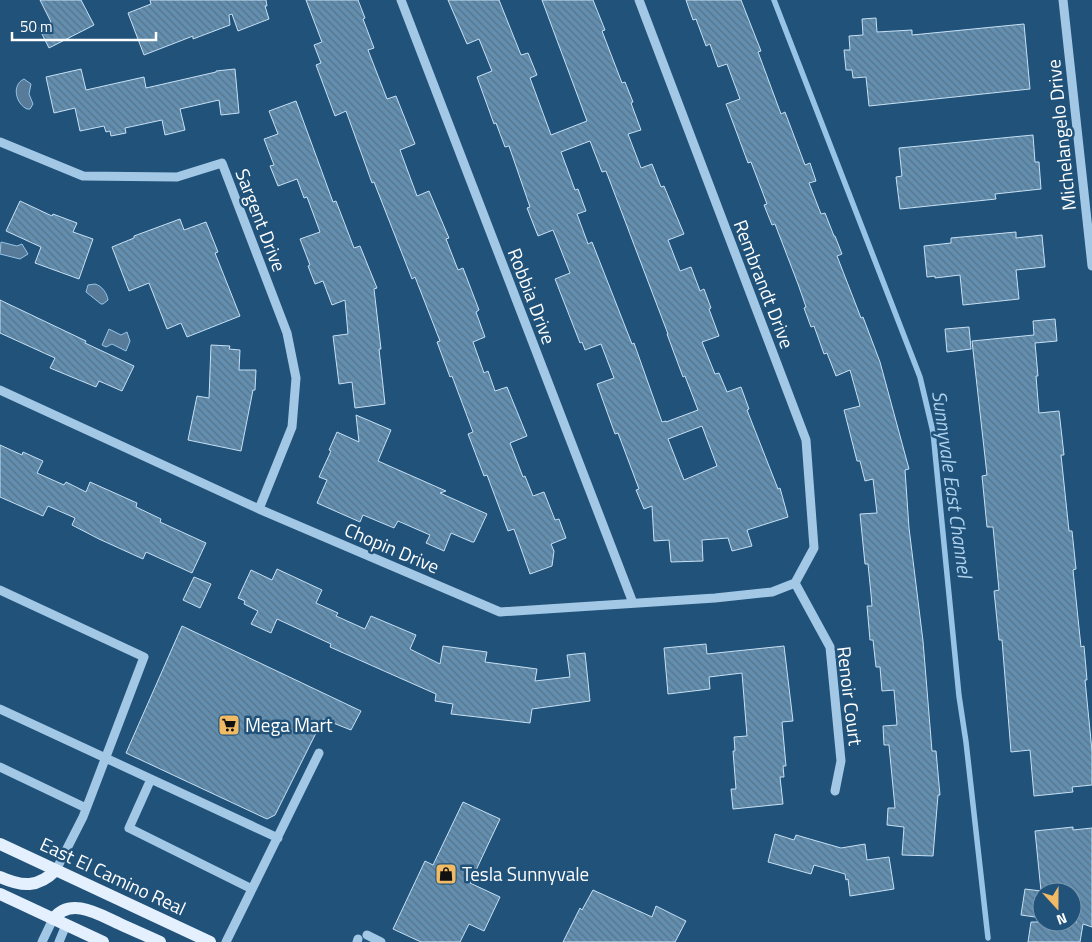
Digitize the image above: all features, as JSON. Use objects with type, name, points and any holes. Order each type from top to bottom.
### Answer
[{"type":"main road","name":"East El Camino Real","points":[[0,844],[210,942]]},
{"type":"main road","points":[[0,877],[10,882],[37,884],[47,880],[56,870]]},
{"type":"main road","points":[[0,894],[103,942]]},
{"type":"main road","points":[[53,919],[65,909],[90,910],[160,942]]},
{"type":"street","name":"Robbia Drive","points":[[401,0],[633,603]]},
{"type":"street","name":"Rembrandt Drive","points":[[639,0],[806,440],[814,548],[795,583]]},
{"type":"street","name":"Michelangelo Drive","points":[[1063,0],[1092,266]]},
{"type":"street","name":"Sargent Drive","points":[[0,142],[83,176],[177,176],[222,163],[286,333],[296,378],[292,427],[259,509]]},
{"type":"street","name":"Chopin Drive","points":[[0,390],[259,509],[500,612],[772,592],[795,583]]},
{"type":"street","name":"Renoir Court","points":[[795,583],[830,647],[841,761],[835,791]]},
{"type":"street","points":[[0,590],[144,657],[86,808],[56,870]]},
{"type":"street","points":[[0,710],[278,838]]},
{"type":"street","points":[[226,942],[319,754]]},
{"type":"street","points":[[0,767],[86,808]]},
{"type":"street","points":[[151,779],[129,828],[252,889]]},
{"type":"street","points":[[42,942],[53,919]]},
{"type":"street","points":[[59,942],[66,925]]},
{"type":"street","points":[[361,939],[381,942]]},
{"type":"water","points":[[24,79],[31,84],[29,94],[33,104],[30,109],[23,107],[16,94],[17,86]]},
{"type":"water","points":[[1,242],[17,246],[22,244],[28,254],[20,259],[0,254]]},
{"type":"water","points":[[95,284],[102,288],[107,295],[108,300],[103,304],[86,292],[88,285]]},
{"type":"water","points":[[109,329],[121,335],[127,332],[130,341],[126,351],[112,344],[106,347],[102,345]]},
{"type":"building","points":[[40,0],[81,0],[94,25],[49,48],[39,28],[51,22]]},
{"type":"building","points":[[150,0],[266,0],[267,6],[265,6],[269,19],[238,31],[232,14],[229,15],[230,25],[193,39],[193,36],[144,55],[128,13],[151,4]]},
{"type":"building","points":[[306,0],[358,0],[374,48],[368,50],[387,99],[396,96],[415,144],[400,150],[417,196],[429,191],[449,238],[446,239],[458,270],[463,268],[479,310],[476,312],[485,337],[473,342],[484,373],[488,371],[495,391],[507,387],[527,436],[510,443],[523,477],[525,476],[533,496],[544,492],[555,520],[559,519],[566,538],[551,544],[554,551],[552,566],[530,574],[514,529],[508,531],[487,475],[484,476],[468,434],[473,432],[452,376],[450,377],[437,342],[440,341],[415,277],[412,279],[374,182],[372,183],[346,111],[335,116],[316,65],[321,63],[314,45],[322,42]]},
{"type":"building","points":[[448,0],[499,0],[521,55],[528,53],[537,75],[530,78],[551,135],[587,121],[542,0],[593,0],[605,30],[602,31],[622,83],[625,82],[633,102],[631,103],[641,130],[628,134],[641,168],[652,164],[661,187],[664,186],[684,234],[668,240],[680,271],[691,267],[700,291],[704,289],[711,308],[709,309],[719,336],[702,342],[715,374],[719,373],[727,392],[741,387],[749,409],[747,410],[778,489],[780,488],[788,517],[747,530],[752,546],[732,551],[728,538],[702,540],[703,561],[671,562],[669,540],[654,541],[652,506],[644,509],[636,490],[639,489],[618,433],[615,434],[597,384],[614,378],[601,344],[585,350],[582,342],[580,343],[555,279],[570,273],[553,230],[538,236],[527,208],[530,207],[509,146],[505,147],[496,123],[494,124],[477,77],[492,71],[479,39],[467,44]],"holes":[[[590,141],[602,172],[606,171],[683,377],[685,376],[698,410],[666,422],[662,422],[634,343],[632,344],[592,242],[588,244],[577,214],[586,211],[578,189],[575,190],[561,152]],[[702,426],[717,466],[684,480],[668,439]]]},
{"type":"building","points":[[686,0],[741,0],[761,51],[758,52],[781,114],[785,112],[805,165],[810,163],[816,181],[809,183],[821,214],[825,213],[835,236],[842,254],[837,256],[880,362],[909,469],[905,470],[909,528],[923,641],[932,751],[936,751],[940,795],[938,795],[933,856],[902,855],[904,827],[887,825],[888,808],[895,808],[889,745],[884,745],[883,726],[897,725],[894,690],[882,691],[880,667],[876,667],[873,640],[870,640],[867,606],[872,606],[868,564],[865,564],[860,514],[877,513],[873,479],[865,481],[860,461],[857,461],[844,410],[860,406],[850,370],[836,376],[827,353],[824,354],[814,326],[811,327],[798,284],[775,224],[772,225],[764,205],[767,204],[751,162],[748,163],[726,104],[740,99],[727,64],[718,67],[710,44],[706,46],[696,19],[693,20]]},
{"type":"building","points":[[876,18],[877,32],[912,30],[912,35],[1024,24],[1030,89],[869,106],[866,77],[853,78],[852,70],[846,70],[844,50],[850,50],[849,36],[863,35],[862,19]]},
{"type":"building","points":[[81,69],[86,90],[144,77],[146,88],[216,71],[235,69],[239,113],[221,115],[219,100],[180,109],[185,130],[165,135],[162,120],[125,128],[126,133],[111,136],[110,131],[106,132],[104,126],[80,131],[75,108],[54,113],[46,77]]},
{"type":"building","points":[[296,101],[333,202],[336,201],[354,248],[360,246],[377,288],[374,289],[385,404],[355,408],[352,382],[339,384],[333,336],[348,334],[345,300],[332,305],[323,281],[315,284],[300,239],[320,232],[307,197],[304,198],[297,179],[278,186],[270,166],[274,165],[264,139],[278,134],[269,111]]},
{"type":"building","points":[[1033,135],[1035,162],[1039,162],[1041,189],[995,194],[996,199],[900,209],[896,177],[902,176],[899,148]]},
{"type":"building","points":[[20,201],[52,216],[53,214],[77,223],[73,232],[93,239],[79,279],[35,263],[41,247],[6,231]]},
{"type":"building","points":[[180,219],[184,230],[206,222],[218,252],[215,253],[240,316],[187,337],[181,323],[167,329],[149,283],[129,291],[112,247],[134,238],[134,236]]},
{"type":"building","points":[[1016,232],[1016,238],[1042,235],[1045,267],[1016,270],[1019,299],[963,305],[960,275],[927,277],[924,246],[951,243],[951,238]]},
{"type":"building","points":[[0,300],[134,366],[122,391],[99,381],[96,387],[50,368],[55,358],[0,333]]},
{"type":"building","points":[[1055,319],[1057,341],[1035,343],[1038,376],[1036,376],[1039,413],[1059,411],[1064,455],[1061,455],[1069,531],[1072,531],[1076,569],[1073,570],[1081,647],[1084,646],[1087,680],[1085,680],[1092,751],[1092,785],[1072,787],[1073,792],[1034,796],[1030,750],[1011,752],[1002,640],[999,640],[994,591],[999,590],[993,527],[987,527],[982,476],[987,475],[972,341],[1034,335],[1033,321]]},
{"type":"building","points":[[969,327],[971,349],[947,352],[945,329]]},
{"type":"building","points":[[211,345],[230,346],[229,349],[240,350],[239,370],[256,370],[255,390],[253,390],[241,451],[188,440],[197,396],[209,398]]},
{"type":"building","points":[[356,415],[391,430],[378,461],[446,491],[440,493],[487,514],[474,542],[451,533],[444,551],[426,543],[430,535],[398,521],[394,528],[363,515],[360,522],[317,503],[327,480],[319,477],[337,432],[359,442]]},
{"type":"building","points":[[0,445],[22,455],[23,452],[43,461],[37,473],[64,485],[66,482],[86,492],[90,482],[137,503],[136,507],[161,519],[160,522],[206,543],[192,573],[146,552],[143,559],[99,539],[72,525],[75,518],[48,506],[43,516],[0,497]]},
{"type":"building","points":[[277,569],[322,590],[316,603],[338,613],[336,616],[365,629],[371,616],[416,635],[410,649],[440,664],[443,646],[487,652],[485,662],[537,669],[535,681],[570,677],[567,655],[585,653],[590,701],[532,709],[530,723],[451,714],[453,704],[435,701],[436,694],[330,647],[331,644],[277,619],[271,633],[251,624],[258,611],[244,604],[245,601],[238,598],[251,570],[272,580]]},
{"type":"building","points":[[194,577],[211,584],[200,608],[183,600]]},
{"type":"building","name":"Mega Mart","points":[[182,626],[361,711],[351,730],[323,719],[275,815],[267,819],[126,753]]},
{"type":"building","points":[[706,644],[707,654],[784,646],[793,721],[782,722],[786,766],[783,766],[784,777],[780,777],[783,804],[733,809],[731,789],[736,789],[733,751],[735,751],[734,737],[747,736],[742,673],[709,677],[710,689],[668,694],[664,648]]},
{"type":"building","name":"Tesla Sunnyvale","points":[[463,802],[500,819],[470,883],[500,897],[484,931],[469,924],[460,942],[421,942],[393,929],[425,861],[433,865]]},
{"type":"building","points":[[1073,827],[1073,830],[1092,828],[1092,927],[1083,924],[1082,930],[1082,882],[1040,882],[1035,831]]},
{"type":"building","points":[[775,834],[794,840],[796,835],[841,848],[865,844],[867,860],[889,857],[894,889],[850,896],[848,879],[846,880],[845,874],[814,865],[811,874],[768,862]]},
{"type":"building","points":[[1025,889],[1032,890],[1032,917],[1021,915]]},
{"type":"building","points":[[593,890],[652,917],[656,906],[686,921],[675,942],[563,942],[580,908],[582,910]]},
{"type":"building","points":[[1031,922],[1032,932],[1082,932],[1080,942],[1028,942]]},
{"type":"waterway","name":"Sunnyvale East Channel","points":[[774,0],[920,377],[933,432],[959,696],[988,938]]},
{"type":"place","name":"Mega Mart","points":[[229,725]]},
{"type":"place","name":"Tesla Sunnyvale","points":[[446,874]]}]
